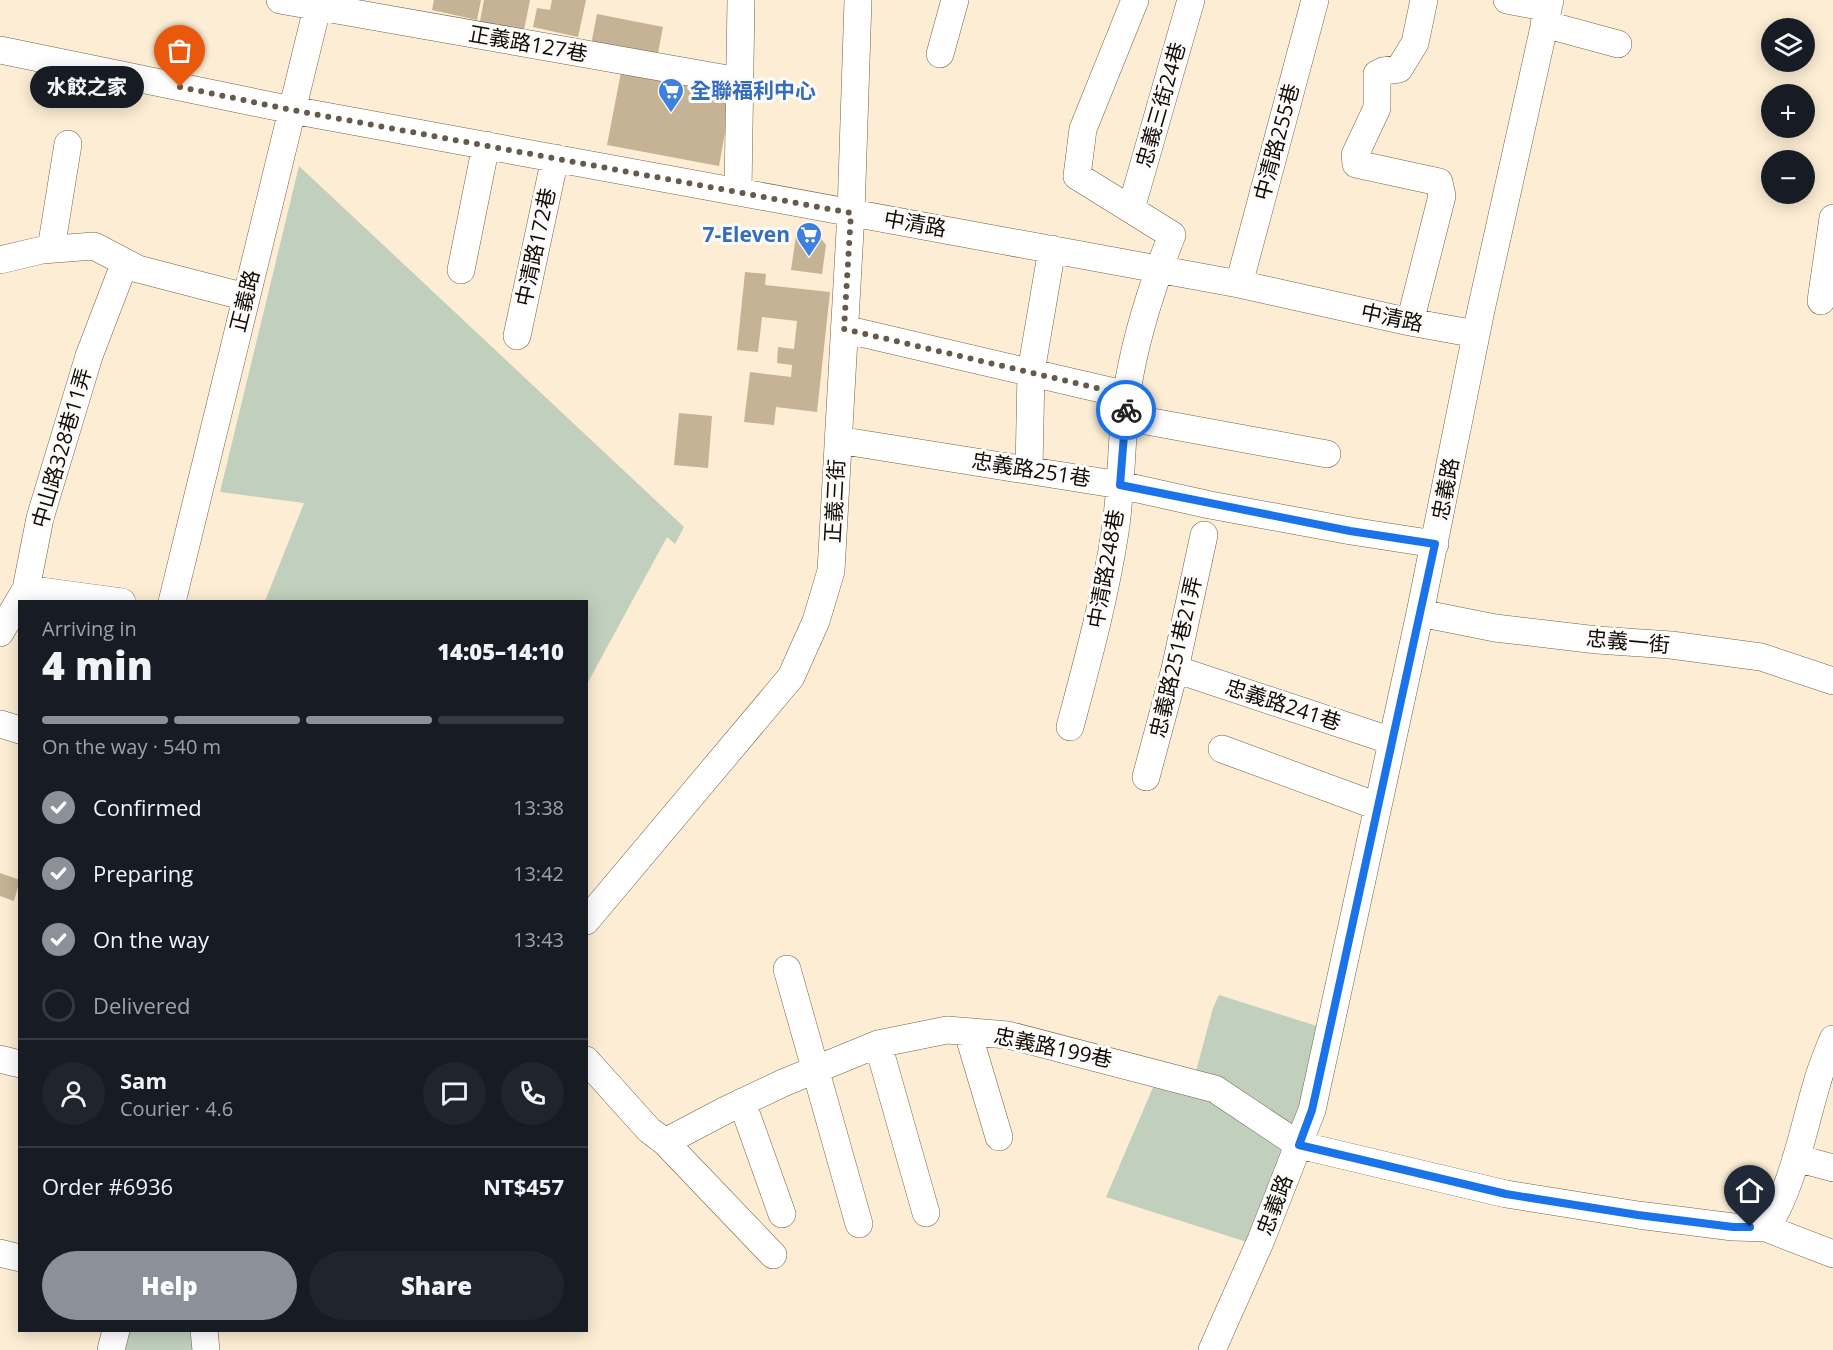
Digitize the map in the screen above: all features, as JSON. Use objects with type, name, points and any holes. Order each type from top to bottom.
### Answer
[{"type":"street","name":"正義路127巷","points":[[280,0],[318,3],[739,81]]},
{"type":"street","points":[[738,192],[741,0]]},
{"type":"street","name":"正義三街","points":[[588,919],[791,677],[816,621],[831,571],[851,213],[858,0]]},
{"type":"street","points":[[940,54],[955,0]]},
{"type":"street","points":[[1131,209],[1077,176],[1083,129],[1136,0]]},
{"type":"street","name":"忠義三街24巷","points":[[1131,209],[1191,0]]},
{"type":"street","name":"中清路255巷","points":[[1239,284],[1315,0]]},
{"type":"street","points":[[1410,322],[1443,196],[1439,182],[1356,164],[1355,155],[1377,108],[1377,74],[1398,69],[1415,43],[1424,0]]},
{"type":"street","points":[[1507,0],[1548,11],[1618,44]]},
{"type":"street","name":"正義路","points":[[172,600],[318,3]]},
{"type":"street","name":"忠義路","points":[[1212,1350],[1261,1240],[1312,1110],[1435,544],[1476,334],[1548,11]]},
{"type":"street","name":"中清路","points":[[0,50],[292,110],[1239,284],[1410,322],[1476,334]]},
{"type":"street","points":[[51,249],[68,144]]},
{"type":"street","points":[[461,270],[486,146]]},
{"type":"street","name":"中清路172巷","points":[[517,336],[555,158]]},
{"type":"street","name":"中清路248巷","points":[[1070,727],[1096,625],[1115,533],[1126,406],[1137,338],[1172,235],[1131,209]]},
{"type":"street","points":[[1821,301],[1833,218]]},
{"type":"street","points":[[0,260],[51,249],[94,246],[138,269],[246,297]]},
{"type":"street","points":[[1029,470],[1030,372],[1052,249]]},
{"type":"street","name":"中山路328巷11弄","points":[[20,600],[26,589],[40,518],[89,356],[125,262]]},
{"type":"street","points":[[844,329],[1030,372],[1126,406],[1327,454]]},
{"type":"street","name":"忠義路251巷","points":[[838,440],[1120,485],[1350,531],[1435,544]]},
{"type":"street","name":"忠義路251巷21弄","points":[[1146,777],[1175,669],[1204,536]]},
{"type":"street","points":[[26,589],[107,600]]},
{"type":"street","name":"中山路328巷11弄","points":[[0,633],[18,603]]},
{"type":"street","name":"忠義一街","points":[[1420,613],[1495,628],[1597,640],[1671,645],[1761,657],[1833,681]]},
{"type":"street","name":"忠義路241巷","points":[[1175,669],[1392,741]]},
{"type":"street","points":[[0,724],[18,729]]},
{"type":"street","points":[[1222,749],[1377,806]]},
{"type":"street","points":[[787,969],[860,1224]]},
{"type":"street","name":"忠義路199巷","points":[[665,1142],[783,1083],[878,1044],[947,1030],[1008,1035],[1215,1089],[1299,1145]]},
{"type":"street","points":[[968,1033],[999,1137]]},
{"type":"street","points":[[1766,1228],[1776,1214],[1796,1158],[1817,1080],[1833,1040]]},
{"type":"street","points":[[878,1044],[926,1213]]},
{"type":"street","points":[[0,1059],[18,1064]]},
{"type":"street","points":[[588,1062],[650,1130],[665,1142],[773,1254]]},
{"type":"street","points":[[742,1102],[782,1214]]},
{"type":"street","points":[[1299,1145],[1506,1194],[1638,1215],[1733,1227],[1766,1228],[1833,1254]]},
{"type":"street","points":[[1796,1158],[1833,1168]]},
{"type":"street","points":[[0,1253],[18,1258]]},
{"type":"street","points":[[111,1350],[116,1332]]},
{"type":"street","points":[[204,1332],[206,1350]]},
{"type":"green space","points":[[299,166],[684,527],[675,544],[667,537],[588,682],[588,600],[265,600],[304,503],[220,492]]},
{"type":"green space","points":[[1219,995],[1323,1028],[1290,1141],[1247,1242],[1106,1197],[1157,1078],[1192,1086],[1213,1008]]},
{"type":"green space","points":[[116,1332],[204,1332],[206,1350],[111,1350]]},
{"type":"building","points":[[434,0],[481,0],[477,20],[432,10]]},
{"type":"building","points":[[484,0],[530,0],[524,30],[480,21]]},
{"type":"building","points":[[552,0],[586,0],[578,37],[533,27],[537,8],[550,10]]},
{"type":"building","points":[[597,14],[663,27],[657,58],[591,45]]},
{"type":"building","name":"全聯福利中心","points":[[623,62],[734,82],[719,166],[607,145]]},
{"type":"building","name":"7-Eleven","points":[[797,229],[817,233],[826,245],[822,274],[791,270]]},
{"type":"building","points":[[745,272],[766,274],[765,285],[830,292],[817,412],[776,407],[774,425],[744,422],[750,372],[791,377],[792,365],[777,363],[778,347],[794,349],[797,321],[762,317],[758,352],[737,350]]},
{"type":"building","points":[[679,413],[712,416],[708,468],[674,465]]},
{"type":"building","points":[[0,873],[18,879],[14,901],[0,896]]},
{"type":"way so far","points":[[180,87],[292,110],[851,213],[844,329],[1127,395],[1126,410]]},
{"type":"place","name":"水餃之家","points":[[180,87]]},
{"type":"place","name":"全聯福利中心","points":[[671,114]]},
{"type":"place","name":"7-Eleven","points":[[809,258]]},
{"type":"route","points":[[1126,410],[1120,485],[1350,531],[1435,544],[1312,1110],[1299,1145],[1506,1194],[1638,1215],[1733,1227],[1750,1227]]}]
